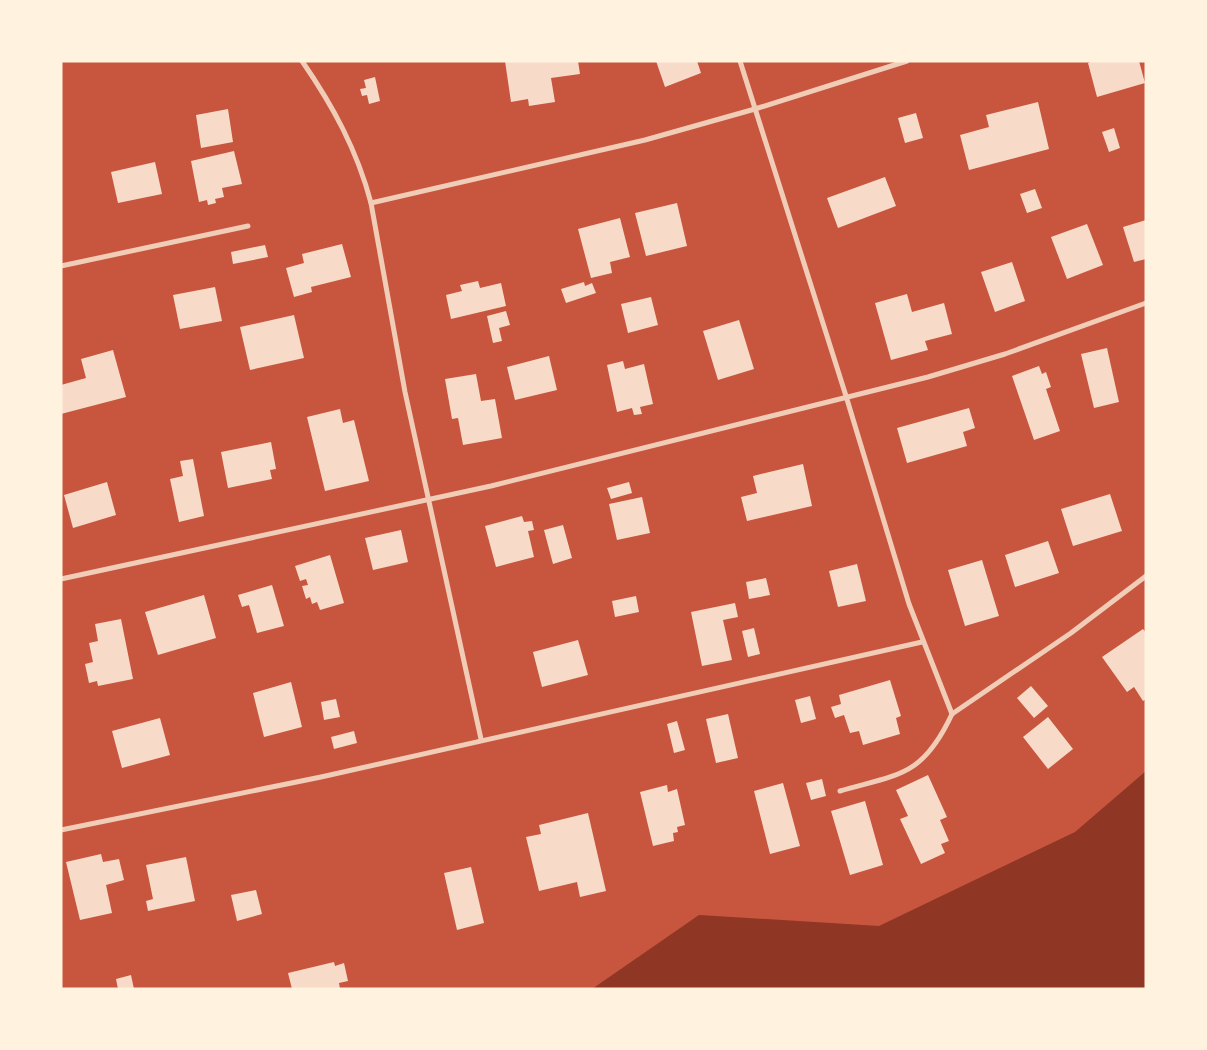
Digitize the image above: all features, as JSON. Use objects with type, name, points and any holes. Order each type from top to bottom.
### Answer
[{"type":"street","points":[[302,61],[335,112],[352,143],[371,203],[405,392],[481,740]]},
{"type":"street","points":[[740,61],[922,642],[952,714]]},
{"type":"street","points":[[371,203],[588,155],[755,109],[907,61]]},
{"type":"street","points":[[61,266],[248,226]]},
{"type":"street","points":[[61,578],[492,486],[928,377],[1005,354],[1146,303]]},
{"type":"street","points":[[840,790],[892,776],[922,761],[941,738],[952,714],[1031,661],[1146,576]]},
{"type":"street","points":[[61,830],[321,777],[922,642]]},
{"type":"shaded area","points":[[1146,771],[1146,989],[592,989],[699,915],[879,926],[1075,832]]},
{"type":"building","points":[[505,61],[578,61],[580,74],[551,78],[555,102],[529,106],[528,99],[511,102]]},
{"type":"building","points":[[656,61],[697,61],[701,73],[665,87]]},
{"type":"building","points":[[1093,61],[1139,61],[1145,83],[1097,97],[1088,63]]},
{"type":"building","points":[[375,77],[380,101],[369,104],[367,95],[362,96],[360,89],[366,88],[364,80]]},
{"type":"building","points":[[1038,102],[1049,149],[969,170],[960,135],[989,127],[986,115]]},
{"type":"building","points":[[228,109],[233,142],[201,148],[196,115]]},
{"type":"building","points":[[916,113],[923,138],[905,143],[898,118]]},
{"type":"building","points":[[1114,128],[1120,148],[1109,152],[1102,132]]},
{"type":"building","points":[[234,151],[242,184],[222,188],[224,197],[215,199],[216,203],[208,205],[207,200],[199,202],[191,161]]},
{"type":"building","points":[[155,162],[162,194],[118,203],[111,172]]},
{"type":"building","points":[[885,177],[896,206],[838,228],[827,198]]},
{"type":"building","points":[[1035,189],[1042,208],[1027,213],[1020,194]]},
{"type":"building","points":[[677,203],[687,246],[646,256],[635,213]]},
{"type":"building","points":[[620,218],[630,257],[610,262],[612,273],[591,278],[578,229]]},
{"type":"building","points":[[1146,220],[1146,259],[1134,262],[1123,227]]},
{"type":"building","points":[[1087,224],[1103,265],[1067,279],[1051,237]]},
{"type":"building","points":[[342,244],[351,277],[311,287],[312,292],[294,297],[286,268],[304,263],[302,254]]},
{"type":"building","points":[[265,245],[268,257],[233,264],[231,252]]},
{"type":"building","points":[[1012,262],[1025,301],[995,312],[981,272]]},
{"type":"building","points":[[478,281],[480,288],[501,283],[506,306],[451,319],[446,295],[462,291],[460,285]]},
{"type":"building","points":[[584,282],[585,286],[592,283],[596,293],[566,303],[561,289]]},
{"type":"building","points":[[215,287],[222,321],[180,329],[173,295]]},
{"type":"building","points":[[907,294],[912,312],[944,303],[952,334],[925,341],[928,350],[891,360],[875,303]]},
{"type":"building","points":[[651,297],[658,325],[628,333],[621,304]]},
{"type":"building","points":[[506,311],[510,325],[499,328],[502,341],[493,343],[487,316]]},
{"type":"building","points":[[294,315],[304,358],[250,370],[240,327]]},
{"type":"building","points":[[739,320],[754,369],[718,380],[703,331]]},
{"type":"building","points":[[1107,348],[1119,402],[1094,408],[1081,354]]},
{"type":"building","points":[[113,350],[126,397],[61,414],[61,385],[86,378],[81,359]]},
{"type":"building","points":[[549,356],[557,390],[515,400],[507,367]]},
{"type":"building","points":[[623,361],[625,369],[644,364],[653,404],[640,407],[642,414],[634,415],[632,408],[617,412],[607,365]]},
{"type":"building","points":[[1039,366],[1042,374],[1046,372],[1051,387],[1046,389],[1060,431],[1034,440],[1012,376]]},
{"type":"building","points":[[476,374],[481,401],[495,399],[502,438],[463,445],[458,418],[452,419],[445,379]]},
{"type":"building","points":[[969,408],[975,428],[963,432],[967,446],[907,463],[897,428]]},
{"type":"building","points":[[340,409],[343,423],[354,420],[369,481],[325,491],[307,417]]},
{"type":"building","points":[[271,442],[276,469],[270,470],[272,479],[228,488],[221,452]]},
{"type":"building","points":[[193,459],[204,516],[179,522],[170,479],[183,476],[180,461]]},
{"type":"building","points":[[803,464],[812,506],[747,521],[741,497],[757,493],[753,476]]},
{"type":"building","points":[[107,482],[116,515],[73,528],[64,495]]},
{"type":"building","points":[[629,482],[632,493],[611,499],[607,488]]},
{"type":"building","points":[[1110,494],[1122,531],[1073,546],[1061,509]]},
{"type":"building","points":[[642,497],[650,533],[617,540],[609,504]]},
{"type":"building","points":[[522,516],[524,522],[532,521],[534,530],[528,531],[534,557],[496,567],[485,526]]},
{"type":"building","points":[[563,525],[572,558],[553,564],[544,530]]},
{"type":"building","points":[[401,530],[408,562],[373,570],[365,538]]},
{"type":"building","points":[[1048,541],[1059,573],[1015,587],[1005,555]]},
{"type":"building","points":[[330,555],[344,603],[320,610],[317,602],[312,604],[310,597],[306,599],[302,586],[308,585],[306,579],[300,581],[295,566]]},
{"type":"building","points":[[982,560],[999,616],[965,626],[948,570]]},
{"type":"building","points":[[857,564],[866,601],[838,607],[829,571]]},
{"type":"building","points":[[766,578],[770,595],[749,599],[746,582]]},
{"type":"building","points":[[272,585],[284,626],[257,633],[249,605],[242,607],[238,595]]},
{"type":"building","points":[[204,595],[216,638],[158,655],[145,612]]},
{"type":"building","points":[[636,596],[639,612],[615,617],[612,601]]},
{"type":"building","points":[[735,603],[738,617],[723,620],[732,660],[702,666],[691,612]]},
{"type":"building","points":[[121,619],[133,679],[98,686],[97,681],[89,683],[85,664],[93,662],[89,643],[98,641],[95,624]]},
{"type":"building","points":[[754,628],[760,654],[748,657],[742,631]]},
{"type":"building","points":[[1143,629],[1146,633],[1146,699],[1143,701],[1134,687],[1127,692],[1102,657]]},
{"type":"building","points":[[578,640],[588,675],[542,687],[533,652]]},
{"type":"building","points":[[890,680],[901,716],[896,718],[900,734],[863,745],[859,731],[850,733],[844,715],[835,718],[831,707],[841,704],[839,695]]},
{"type":"building","points":[[291,682],[302,727],[264,737],[253,693]]},
{"type":"building","points":[[1031,686],[1048,706],[1034,718],[1017,698]]},
{"type":"building","points":[[810,696],[816,719],[801,723],[795,700]]},
{"type":"building","points":[[336,699],[340,717],[324,720],[321,702]]},
{"type":"building","points":[[728,714],[738,758],[716,763],[706,719]]},
{"type":"building","points":[[1048,717],[1073,749],[1048,769],[1023,737]]},
{"type":"building","points":[[160,718],[170,755],[122,768],[112,731]]},
{"type":"building","points":[[677,721],[685,750],[674,753],[667,724]]},
{"type":"building","points":[[354,731],[357,743],[334,749],[331,737]]},
{"type":"building","points":[[928,775],[947,817],[940,820],[949,841],[941,844],[945,853],[921,864],[900,819],[908,816],[896,790]]},
{"type":"building","points":[[822,779],[826,796],[811,800],[806,783]]},
{"type":"building","points":[[783,783],[800,846],[770,854],[754,791]]},
{"type":"building","points":[[667,785],[668,792],[677,789],[685,825],[677,827],[678,832],[673,833],[674,841],[653,846],[640,792]]},
{"type":"building","points":[[865,801],[883,865],[850,875],[831,811]]},
{"type":"building","points":[[588,813],[606,891],[580,897],[577,882],[539,891],[526,837],[541,834],[539,825]]},
{"type":"building","points":[[101,854],[103,862],[119,859],[124,880],[106,885],[112,913],[80,920],[66,862]]},
{"type":"building","points":[[186,857],[195,901],[148,911],[146,901],[153,899],[146,865]]},
{"type":"building","points":[[471,867],[484,923],[457,930],[444,873]]},
{"type":"building","points":[[256,890],[262,914],[237,921],[231,895]]},
{"type":"building","points":[[334,962],[335,966],[344,963],[348,981],[339,983],[340,989],[292,989],[288,973]]},
{"type":"building","points":[[131,975],[134,989],[118,989],[116,979]]}]
